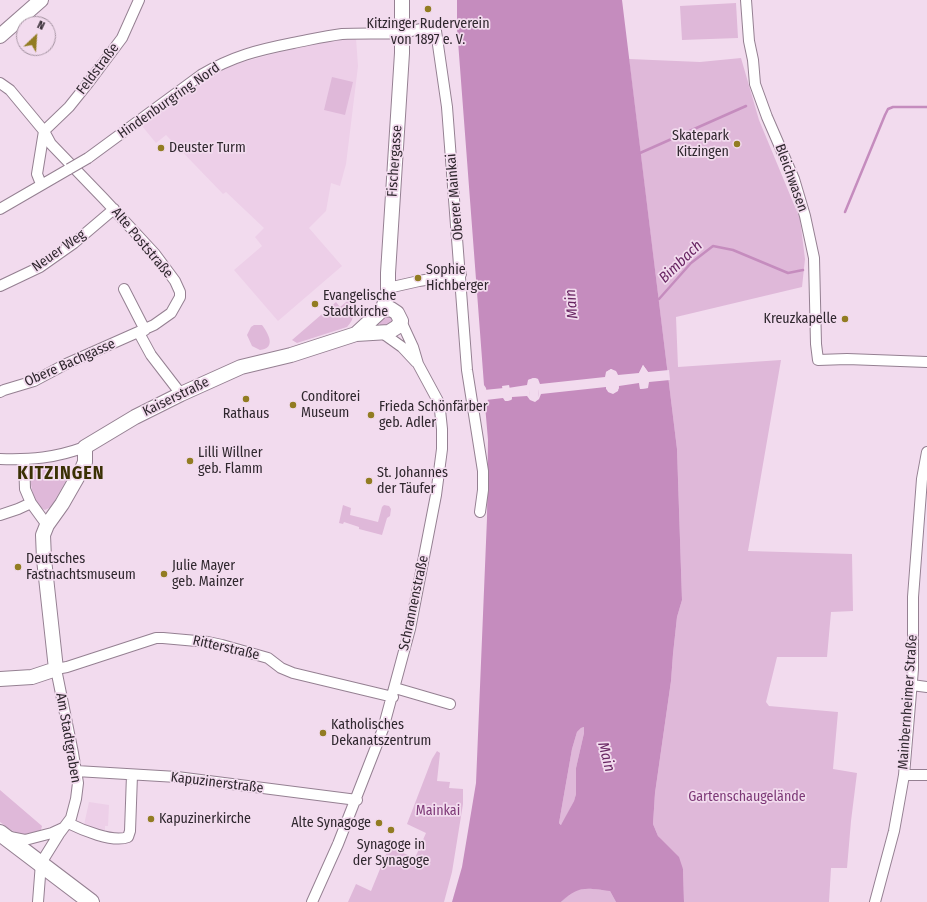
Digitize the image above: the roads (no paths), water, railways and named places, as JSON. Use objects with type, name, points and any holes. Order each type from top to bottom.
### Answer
[{"type":"main road","points":[[2,838],[19,847],[91,902]]},
{"type":"street","points":[[0,36],[41,0]]},
{"type":"street","name":"Feldstraße","points":[[44,131],[69,107],[90,82],[122,38],[139,0]]},
{"type":"street","name":"Fischergasse","points":[[378,313],[386,301],[388,288],[402,34],[402,0]]},
{"type":"street","name":"Bleichwasen","points":[[746,0],[749,41],[753,60],[755,84],[794,179],[805,216],[814,258],[818,360],[854,359],[927,362]]},
{"type":"street","name":"Oberer Mainkai","points":[[402,34],[419,29],[432,29],[436,31],[447,107],[461,274],[467,370],[483,471],[483,490],[480,512]]},
{"type":"street","name":"Hindenburgring Nord","points":[[0,209],[88,158],[201,75],[219,64],[240,56],[335,35],[402,34]]},
{"type":"street","name":"Alte Poststraße","points":[[0,83],[10,90],[44,131],[51,144],[155,254],[175,282],[180,292],[178,301],[171,313],[154,325],[142,331]]},
{"type":"street","points":[[41,184],[37,174],[44,131]]},
{"type":"street","name":"Neuer Weg","points":[[0,286],[40,267],[74,243],[114,209]]},
{"type":"street","points":[[418,364],[413,347],[400,318],[396,298],[388,288],[461,274]]},
{"type":"street","points":[[124,289],[151,355],[181,394]]},
{"type":"street","points":[[356,334],[378,313],[391,309],[400,318]]},
{"type":"street","points":[[378,313],[376,324],[381,332],[402,347],[418,364]]},
{"type":"street","points":[[356,334],[393,330],[398,326],[400,318]]},
{"type":"street","name":"Obere Bachgasse","points":[[1,387],[34,381],[66,364],[142,331]]},
{"type":"street","name":"Kaiserstraße","points":[[0,459],[44,458],[62,455],[85,447],[121,424],[181,394],[241,367],[290,355],[356,334]]},
{"type":"street","name":"Schrannenstraße","points":[[312,902],[357,800],[380,741],[410,629],[436,495],[442,436],[438,401],[418,364]]},
{"type":"street","points":[[45,532],[82,469],[85,462],[85,447]]},
{"type":"street","name":"Mainbernheimer Straße","points":[[875,902],[894,831],[904,775],[912,685],[912,597],[923,540],[922,479],[927,452]]},
{"type":"street","points":[[0,679],[32,677],[56,669],[44,559],[45,532],[25,489],[24,459]]},
{"type":"street","points":[[0,515],[32,503]]},
{"type":"street","name":"Ritterstraße","points":[[56,669],[67,667],[156,638],[163,638],[208,642],[268,658],[281,668],[293,673],[450,704]]},
{"type":"street","name":"Am Stadtgraben","points":[[41,863],[73,813],[78,783],[56,669]]},
{"type":"street","points":[[912,685],[927,687]]},
{"type":"street","name":"Kapuzinerstraße","points":[[76,771],[177,777],[357,800]]},
{"type":"street","points":[[2,838],[26,840],[52,833],[65,825],[102,836],[122,840],[128,837],[130,831],[132,775]]},
{"type":"street","points":[[904,775],[927,775]]},
{"type":"street","points":[[38,902],[41,863]]},
{"type":"water","name":"Main","points":[[457,0],[622,0],[677,449],[682,600],[677,617],[671,681],[655,793],[653,824],[658,836],[679,857],[683,869],[684,902],[616,902],[610,891],[583,889],[578,890],[561,902],[452,902],[462,867],[476,783],[487,518],[488,440],[485,405],[488,402],[486,388],[484,385],[457,28]],"holes":[[[643,365],[648,372],[648,388],[640,389],[639,373]],[[611,369],[617,373],[619,388],[614,393],[611,393],[606,389],[606,372]],[[535,378],[538,379],[539,399],[530,400],[528,380]],[[509,385],[512,399],[504,399],[502,386]],[[584,727],[576,768],[576,794],[574,801],[561,825],[559,823],[572,749],[577,732]]]},
{"type":"waterway","points":[[640,153],[746,106]]},
{"type":"waterway","name":"Bimbach","points":[[845,212],[888,109],[893,107],[927,107]]},
{"type":"waterway","name":"Bimbach","points":[[657,299],[659,299],[691,263],[713,246],[733,250],[788,273],[803,270]]},
{"type":"place","name":"Kitzinger Ruderverein von 1897 e. V.","points":[[428,9]]},
{"type":"place","name":"Skatepark Kitzingen","points":[[737,144]]},
{"type":"place","name":"Deuster Turm","points":[[161,148]]},
{"type":"place","name":"Sophie Hichberger","points":[[418,278]]},
{"type":"place","name":"Evangelische Stadtkirche","points":[[315,304]]},
{"type":"place","name":"Kreuzkapelle","points":[[845,319]]},
{"type":"place","name":"Rathaus","points":[[246,399]]},
{"type":"place","name":"Conditorei Museum","points":[[293,405]]},
{"type":"place","name":"Frieda Schönfärber geb. Adler","points":[[371,415]]},
{"type":"place","name":"Lilli Willner geb. Flamm","points":[[190,461]]},
{"type":"place","name":"St. Johannes der Täufer","points":[[369,481]]},
{"type":"place","name":"Deutsches Fastnachtsmuseum","points":[[18,567]]},
{"type":"place","name":"Julie Mayer geb. Mainzer","points":[[164,574]]},
{"type":"place","name":"Katholisches Dekanatszentrum","points":[[323,733]]},
{"type":"place","name":"Kapuzinerkirche","points":[[151,819]]},
{"type":"place","name":"Alte Synagoge","points":[[379,823]]},
{"type":"place","name":"Synagoge in der Synagoge","points":[[391,830]]},
{"type":"district","name":"KITZINGEN","points":[[61,474]]},
{"type":"park label","name":"Gartenschaugelände","points":[[747,797]]},
{"type":"park label","name":"Mainkai","points":[[438,811]]}]
